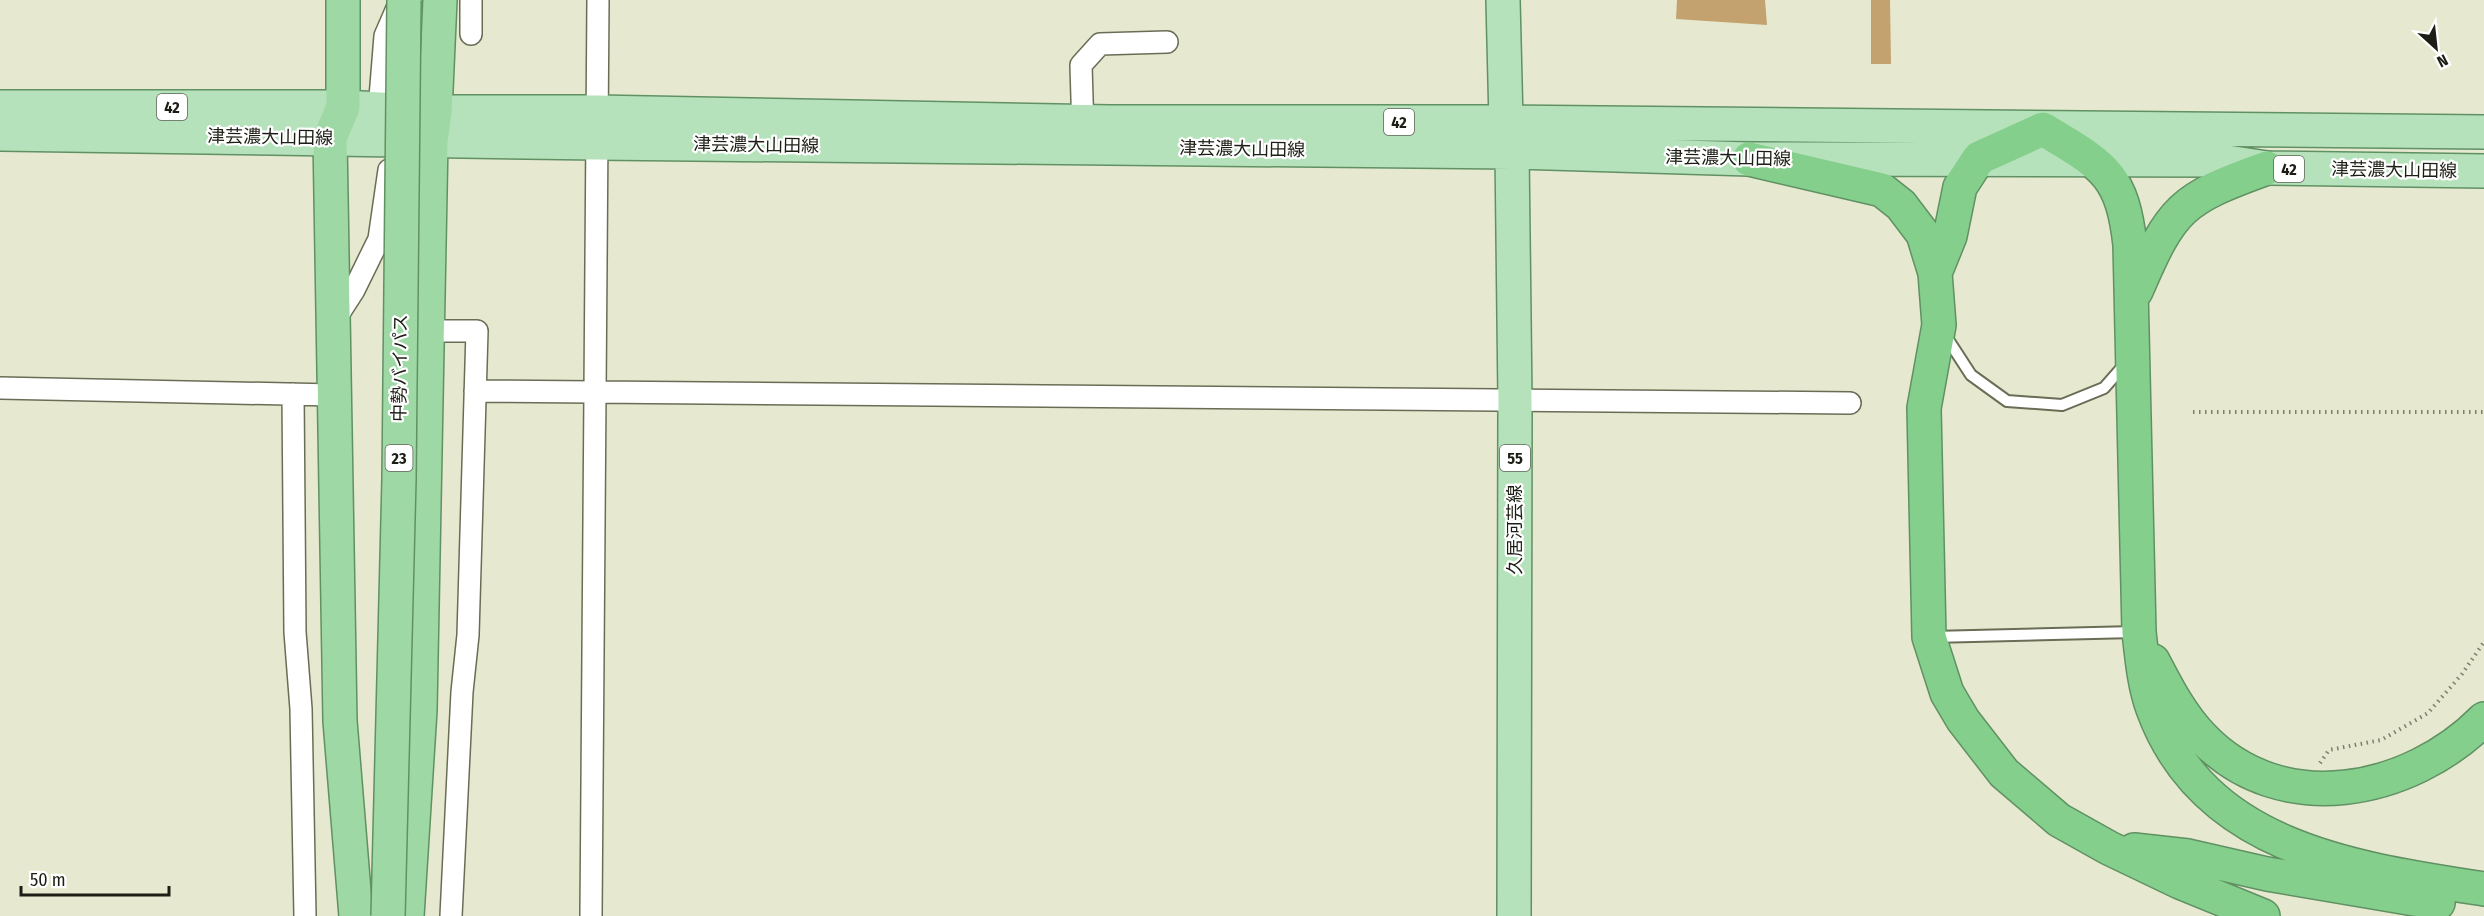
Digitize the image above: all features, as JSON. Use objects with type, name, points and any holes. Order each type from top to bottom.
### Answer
[{"type":"highway","name":"中勢バイパス","points":[[387,916],[397,587],[403,0]]},
{"type":"highway","points":[[407,916],[420,710],[428,331],[427,121],[440,0]]},
{"type":"highway","points":[[337,2],[345,139],[332,324],[333,395],[340,721],[356,916]]},
{"type":"highway","points":[[1935,273],[1950,236],[1960,187],[1979,158],[2043,129],[2096,160],[2115,183],[2127,213],[2132,298],[2139,632],[2146,683],[2163,732],[2182,766],[2231,813],[2270,836],[2316,855],[2484,889]]},
{"type":"highway","points":[[1749,159],[1882,190],[1901,205],[1923,234],[1935,273],[1939,325],[1924,408],[1929,637],[1947,693],[1963,720],[2004,773],[2059,820],[2109,848],[2180,882],[2263,916]]},
{"type":"highway","points":[[2132,298],[2155,246],[2184,206],[2209,190],[2267,168]]},
{"type":"highway","points":[[2139,632],[2169,693],[2203,738],[2228,759],[2270,780],[2307,789],[2335,790],[2387,780],[2447,750],[2484,719]]},
{"type":"highway","points":[[2109,848],[2188,856],[2267,874],[2484,911]]},
{"type":"main road","name":"久居河芸線","points":[[1503,0],[1509,137],[1515,400],[1514,916]]},
{"type":"main road","name":"津芸濃大山田線","points":[[0,107],[343,107],[379,110],[427,121],[597,128],[1082,134],[1509,137],[2043,129],[2484,132]]},
{"type":"main road","name":"津芸濃大山田線","points":[[0,134],[394,141],[427,121]]},
{"type":"main road","name":"津芸濃大山田線","points":[[1509,137],[1749,159],[2214,160],[2267,168],[2484,171]]},
{"type":"street","points":[[345,139],[379,110],[385,36],[403,0]]},
{"type":"street","points":[[471,0],[471,34]]},
{"type":"street","points":[[591,916],[598,0]]},
{"type":"street","points":[[1082,134],[1081,65],[1100,44],[1167,42]]},
{"type":"street","points":[[332,324],[354,290],[379,239],[394,141]]},
{"type":"street","points":[[428,331],[477,331],[468,635],[462,693],[451,916]]},
{"type":"street","points":[[0,388],[333,395]]},
{"type":"street","points":[[476,391],[1850,403]]},
{"type":"street","points":[[292,394],[295,632],[301,709],[305,916]]},
{"type":"lane","points":[[1939,325],[1971,375],[2007,401],[2062,405],[2104,388],[2132,357]]},
{"type":"lane","points":[[1929,637],[2139,632]]},
{"type":"path","points":[[2193,412],[2484,411]]},
{"type":"path","points":[[2320,762],[2329,750],[2381,740],[2428,712],[2462,674],[2484,642]]},
{"type":"building","points":[[1677,0],[1765,0],[1767,25],[1676,19]]},
{"type":"building","points":[[1871,0],[1890,0],[1891,64],[1871,64]]}]
